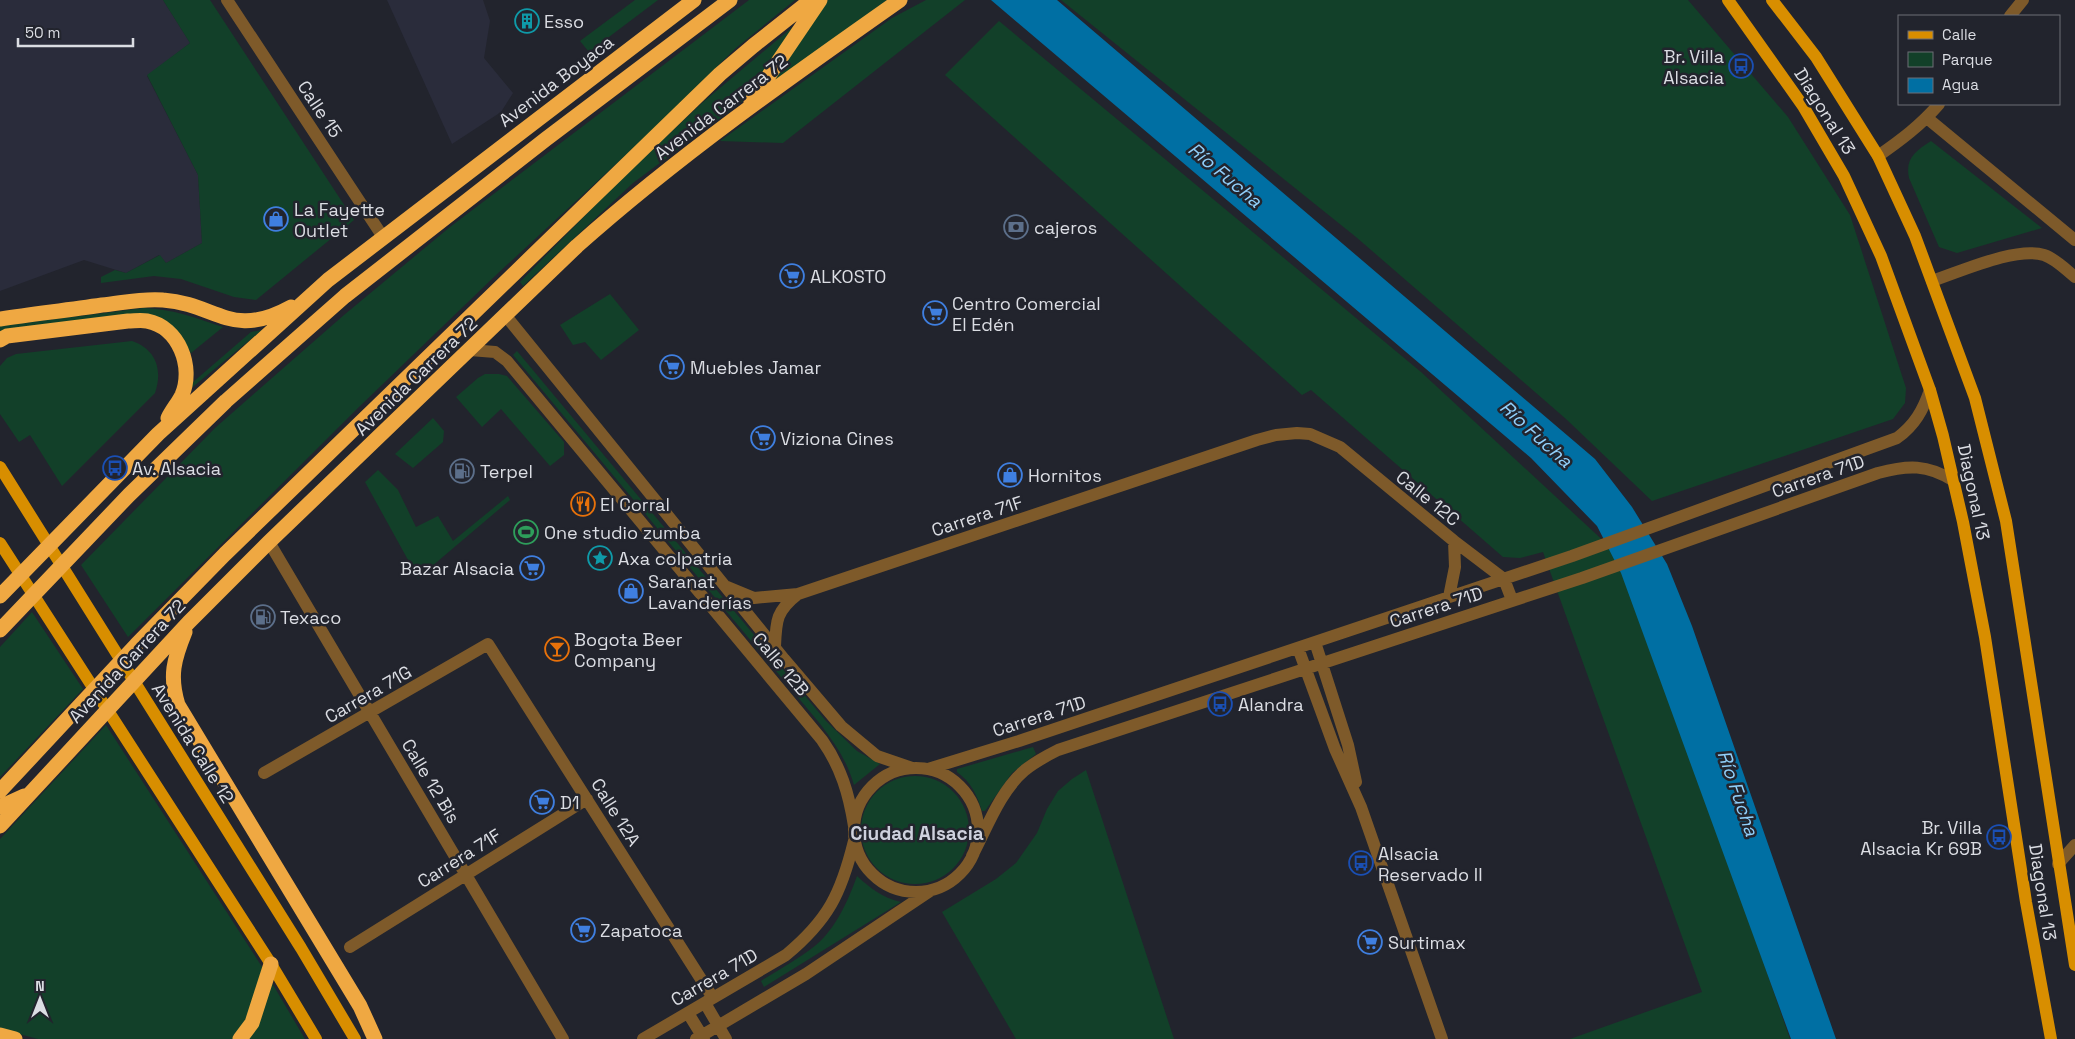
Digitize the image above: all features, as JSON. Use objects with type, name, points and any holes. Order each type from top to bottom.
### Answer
[{"type":"highway","name":"Avenida Boyaca","points":[[442,192],[694,0]]},
{"type":"highway","points":[[708,17],[715,0]]},
{"type":"highway","points":[[0,630],[128,495],[226,401],[345,296],[502,173],[730,0]]},
{"type":"highway","name":"Avenida Carrera 72","points":[[0,791],[136,645],[225,554],[720,74],[811,0]]},
{"type":"highway","points":[[744,112],[820,0]]},
{"type":"highway","name":"Avenida Carrera 72","points":[[0,826],[189,622],[269,542],[577,246],[620,207],[744,112],[900,0]]},
{"type":"highway","points":[[883,12],[905,0]]},
{"type":"highway","points":[[0,319],[139,300],[162,300],[192,306],[229,320],[250,321],[280,313],[328,280],[442,192],[502,173]]},
{"type":"highway","points":[[0,596],[158,434],[328,280]]},
{"type":"highway","points":[[277,326],[345,296]]},
{"type":"highway","points":[[0,340],[7,336],[128,321],[148,321],[162,328],[176,340],[184,354],[186,372],[182,394],[158,434]]},
{"type":"highway","points":[[82,542],[114,479]]},
{"type":"highway","points":[[189,622],[176,655],[173,670],[172,678],[178,705],[360,1006],[375,1039]]},
{"type":"highway","points":[[0,807],[31,792]]},
{"type":"highway","points":[[240,1039],[252,1023],[271,964]]},
{"type":"highway","points":[[0,1035],[15,1039]]},
{"type":"main road","name":"Diagonal 13","points":[[1728,0],[1803,106],[1844,176],[1881,256],[1930,390],[1954,482],[1984,637],[2026,902],[2051,1039]]},
{"type":"main road","name":"Diagonal 13","points":[[1772,0],[1816,57],[1878,156],[1915,236],[1975,398],[2006,521],[2075,965]]},
{"type":"main road","name":"Avenida Calle 12","points":[[0,467],[355,1039]]},
{"type":"main road","points":[[0,543],[271,964],[316,1039]]},
{"type":"street","name":"Calle 15","points":[[227,0],[383,237]]},
{"type":"street","points":[[2011,15],[2023,0]]},
{"type":"street","points":[[1878,156],[1927,118],[1938,105]]},
{"type":"street","points":[[1927,118],[2075,240]]},
{"type":"street","points":[[1932,281],[2009,255],[2028,253],[2043,255],[2053,260],[2075,277]]},
{"type":"street","name":"Calle 12B","points":[[506,316],[774,647],[841,726],[877,756],[912,768]]},
{"type":"street","name":"Calle 12B","points":[[470,350],[482,349],[495,352],[506,361],[822,740],[841,771],[850,803],[854,832]]},
{"type":"street","name":"Carrera 71D","points":[[928,769],[1019,741],[1572,556],[1897,438],[1918,418],[1930,390]]},
{"type":"street","name":"Carrera 71F","points":[[725,586],[754,598],[798,594],[1257,440],[1276,435],[1310,434]]},
{"type":"street","name":"Calle 12C","points":[[1310,434],[1340,447],[1454,542],[1504,579]]},
{"type":"street","name":"Carrera 71D","points":[[972,856],[1005,795],[1023,772],[1040,759],[1058,750],[1582,578],[1897,468],[1913,466],[1927,468],[1943,474],[1954,482]]},
{"type":"street","name":"Calle 12 Bis","points":[[269,542],[563,1039]]},
{"type":"street","points":[[1448,597],[1455,566],[1454,542]]},
{"type":"street","points":[[1504,579],[1512,600]]},
{"type":"street","name":"Carrera 71F","points":[[774,647],[776,622],[779,612],[786,603],[798,594]]},
{"type":"street","points":[[1315,642],[1348,745],[1361,806]]},
{"type":"street","name":"Carrera 71G","points":[[264,773],[488,644]]},
{"type":"street","name":"Calle 12A","points":[[488,644],[587,800],[709,1001],[726,1039]]},
{"type":"street","points":[[1298,648],[1336,749],[1361,806],[1442,1039]]},
{"type":"street","points":[[688,1013],[701,1038],[806,974],[934,889],[953,879],[964,868],[972,856],[978,834],[976,812],[971,802],[958,784],[949,777],[928,769],[912,768],[898,771],[884,777],[872,786],[863,798],[857,811],[854,832],[862,860],[877,878],[898,889],[922,891],[934,889]]},
{"type":"street","name":"Carrera 71F","points":[[350,947],[587,800]]},
{"type":"street","name":"Carrera 71D","points":[[643,1039],[786,955],[807,938],[822,920],[835,898],[849,862],[854,832]]},
{"type":"street","points":[[2058,864],[2075,845]]},
{"type":"shaded area","points":[[0,0],[163,0],[190,43],[147,76],[198,175],[202,243],[166,263],[159,255],[126,273],[84,260],[0,291]]},
{"type":"shaded area","points":[[387,0],[483,0],[490,21],[484,58],[513,93],[501,112],[452,144]]},
{"type":"green space","points":[[163,0],[210,0],[354,220],[256,300],[234,297],[181,279],[154,276],[101,283],[101,277],[115,270],[126,273],[160,255],[166,263],[202,243],[198,175],[147,75],[190,43]]},
{"type":"green space","points":[[635,0],[658,0],[589,52],[580,41]]},
{"type":"green space","points":[[749,0],[795,0],[736,48],[643,139],[495,276],[360,406],[128,637],[81,565],[215,428],[344,315],[450,227]]},
{"type":"green space","points":[[828,0],[887,0],[771,85]]},
{"type":"green space","points":[[926,0],[965,0],[783,143],[720,141],[892,18]]},
{"type":"green space","points":[[1061,0],[1688,0],[1788,117],[1850,215],[1906,388],[1905,403],[1893,419],[1652,501],[1566,419],[1356,237]]},
{"type":"green space","points":[[999,21],[1421,372],[1623,559],[1790,1039],[1570,1039],[1702,992],[1543,552],[1520,558],[1503,557],[1311,390],[1302,395],[945,75]]},
{"type":"green space","points":[[795,25],[743,101],[633,183],[523,286],[520,282],[616,184],[702,103]]},
{"type":"green space","points":[[1931,141],[2042,228],[1957,253],[1939,247],[1909,178],[1908,171],[1912,156]]},
{"type":"green space","points":[[610,294],[639,330],[601,360],[585,342],[573,345],[560,325]]},
{"type":"green space","points":[[144,308],[175,312],[223,327],[191,353],[181,338],[169,326],[0,333],[0,326]]},
{"type":"green space","points":[[262,330],[189,390],[192,383],[251,332]]},
{"type":"green space","points":[[132,341],[147,349],[156,361],[158,376],[155,393],[62,486],[30,435],[19,442],[0,414],[0,366],[7,358],[16,354]]},
{"type":"green space","points":[[517,351],[826,721],[857,751],[880,764],[854,785],[848,768],[821,725],[513,355]]},
{"type":"green space","points":[[485,374],[507,376],[564,442],[564,455],[550,466],[501,409],[482,427],[456,397]]},
{"type":"green space","points":[[433,418],[444,431],[443,442],[413,468],[395,454]]},
{"type":"green space","points":[[378,470],[398,490],[416,527],[438,516],[453,541],[508,496],[510,500],[418,578],[365,482]]},
{"type":"green space","points":[[32,612],[83,689],[0,777],[0,647]]},
{"type":"green space","points":[[106,725],[264,970],[247,1021],[234,1039],[38,1039],[0,1029],[0,839]]},
{"type":"green space","points":[[1033,747],[1036,754],[1012,773],[985,811],[982,811],[973,789],[957,772],[957,769]]},
{"type":"green space","points":[[1086,770],[1174,1039],[1016,1039],[942,912],[996,879],[1016,863],[1037,833],[1047,809],[1058,791]]},
{"type":"green space","points":[[915,776],[936,780],[953,792],[965,809],[969,830],[965,851],[953,868],[936,880],[915,884],[894,880],[877,868],[865,851],[861,830],[865,809],[877,792],[894,780]]},
{"type":"green space","points":[[857,876],[877,892],[901,902],[764,987],[761,981],[796,960],[816,945],[830,931],[845,904]]},
{"type":"green space","points":[[272,983],[305,1039],[247,1039]]},
{"type":"water","name":"Río Fucha","points":[[991,0],[1057,0],[1595,459],[1632,507],[1667,564],[1692,626],[1836,1039],[1791,1039],[1621,573],[1597,526],[1531,458]]},
{"type":"place","name":"Esso","points":[[527,21]]},
{"type":"place","name":"Br. Villa Alsacia","points":[[1741,66]]},
{"type":"place","name":"La Fayette Outlet","points":[[276,219]]},
{"type":"place","name":"cajeros","points":[[1016,227]]},
{"type":"place","name":"ALKOSTO","points":[[792,276]]},
{"type":"place","name":"Centro Comercial El Edén","points":[[935,313]]},
{"type":"place","name":"Muebles Jamar","points":[[672,367]]},
{"type":"place","name":"Viziona Cines","points":[[763,438]]},
{"type":"place","name":"Av. Alsacia","points":[[115,468]]},
{"type":"place","name":"Terpel","points":[[462,471]]},
{"type":"place","name":"Hornitos","points":[[1010,475]]},
{"type":"place","name":"El Corral","points":[[583,504]]},
{"type":"place","name":"One studio zumba","points":[[526,532]]},
{"type":"place","name":"Axa colpatria","points":[[600,558]]},
{"type":"place","name":"Bazar Alsacia","points":[[532,568]]},
{"type":"place","name":"Saranat Lavanderías","points":[[631,591]]},
{"type":"place","name":"Texaco","points":[[263,617]]},
{"type":"place","name":"Bogota Beer Company","points":[[557,649]]},
{"type":"place","name":"Alandra","points":[[1220,704]]},
{"type":"place","name":"D1","points":[[542,802]]},
{"type":"place","name":"Br. Villa Alsacia Kr 69B","points":[[1999,837]]},
{"type":"place","name":"Alsacia Reservado II","points":[[1361,863]]},
{"type":"place","name":"Zapatoca","points":[[583,930]]},
{"type":"place","name":"Surtimax","points":[[1370,942]]},
{"type":"district","name":"Ciudad Alsacia","points":[[917,833]]}]
